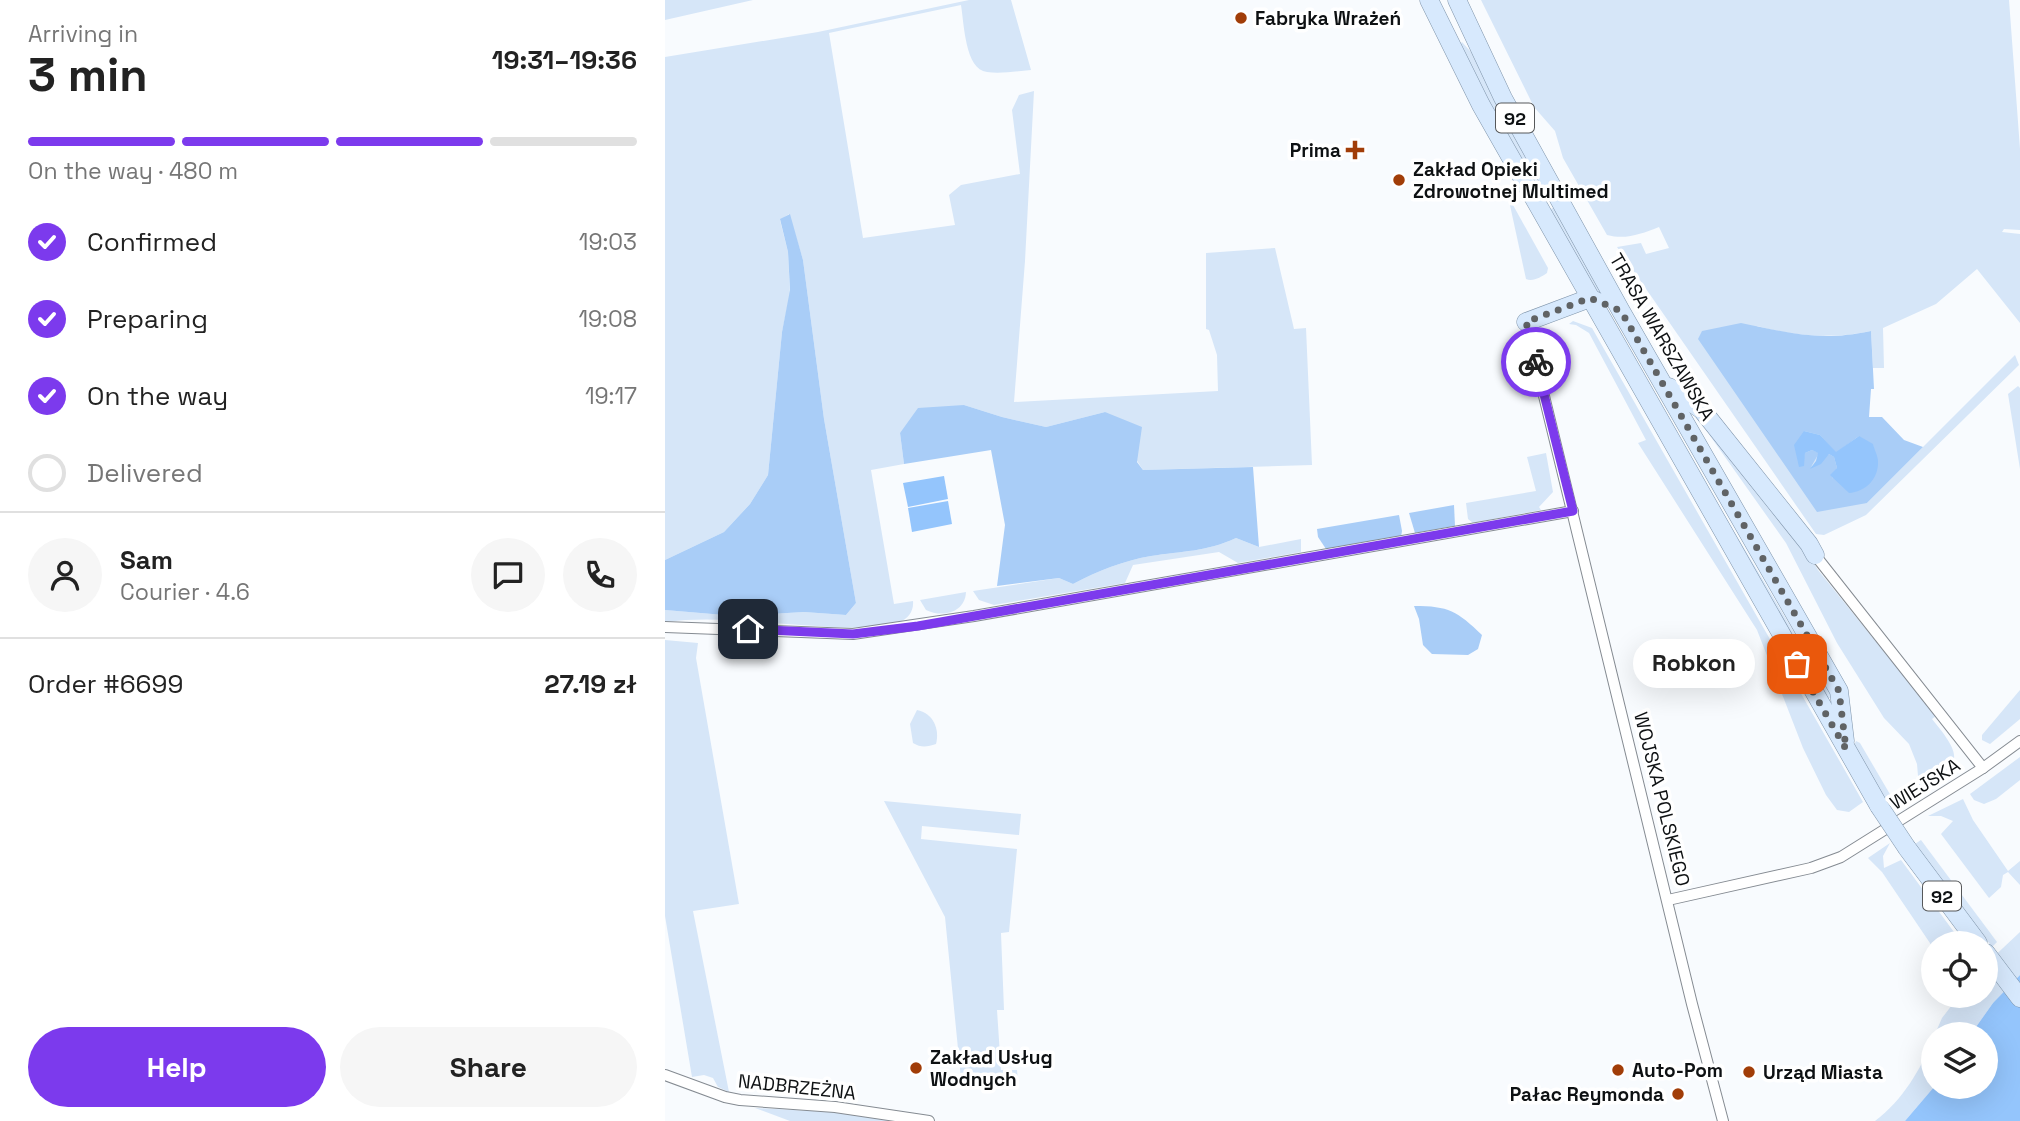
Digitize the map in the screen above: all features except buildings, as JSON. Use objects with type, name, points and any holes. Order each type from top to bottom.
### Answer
[{"type":"main road","name":"92","points":[[1429,0],[1462,71],[1879,806],[1970,931]]},
{"type":"main road","name":"TRASA WARSZAWSKA","points":[[1457,0],[1503,98],[1621,311],[1839,691],[1846,749]]},
{"type":"main road","points":[[1526,322],[1590,298],[1621,311]]},
{"type":"main road","points":[[1664,384],[1702,410],[1815,555]]},
{"type":"main road","points":[[1998,969],[2020,998]]},
{"type":"street","name":"WOJSKA POLSKIEGO","points":[[1526,322],[1723,1121]]},
{"type":"street","points":[[665,627],[853,634],[974,616],[1573,511]]},
{"type":"street","name":"WIEJSKA","points":[[1668,900],[1811,868],[1841,857],[1983,768],[1815,555]]},
{"type":"street","points":[[1983,768],[2020,741]]},
{"type":"street","name":"NADBRZEŻNA","points":[[665,1075],[740,1100],[835,1107],[929,1121]]},
{"type":"shaded area","points":[[665,0],[753,0],[665,20]]},
{"type":"shaded area","points":[[969,0],[1011,0],[1031,70],[998,73],[980,69],[970,55],[961,5],[829,33],[863,238],[955,225],[949,195],[961,185],[1020,174],[1012,110],[1019,95],[1034,91],[1014,402],[1218,391],[1217,355],[1209,330],[1206,329],[1206,253],[1275,248],[1294,329],[1306,328],[1312,465],[1143,470],[1105,412],[1046,427],[964,405],[900,433],[904,464],[871,470],[894,604],[913,601],[910,614],[905,619],[889,625],[859,628],[722,620],[665,622],[665,610],[736,616],[804,612],[846,615],[856,603],[824,419],[803,260],[789,214],[780,220],[788,252],[790,294],[782,332],[768,475],[750,504],[724,532],[665,560],[665,57],[818,32]]},
{"type":"shaded area","points":[[1481,0],[2009,0],[2020,149],[2020,230],[2004,229],[2002,232],[2020,234],[2020,323],[1977,269],[1936,304],[1883,328],[1884,368],[1873,368],[1871,331],[1814,336],[1757,326],[1867,503],[2015,355],[2019,365],[1866,515],[1824,535],[1816,534],[1617,247],[1641,243],[1646,254],[1669,248],[1659,227],[1627,237],[1607,235],[1563,158],[1555,131],[1534,107]]},
{"type":"shaded area","points":[[1462,42],[1471,52],[1550,198],[1545,202],[1464,56],[1460,45]]},
{"type":"shaded area","points":[[1508,196],[1548,268],[1547,273],[1537,279],[1526,279]]},
{"type":"shaded area","points":[[1555,207],[1603,295],[1596,292],[1549,210]]},
{"type":"shaded area","points":[[790,214],[803,260],[824,419],[856,603],[846,615],[804,612],[736,616],[665,610],[665,560],[724,532],[750,504],[768,475],[782,332],[790,290],[788,252],[780,219]]},
{"type":"shaded area","points":[[1573,321],[1592,328],[1863,802],[1849,812],[1837,810],[1826,795],[1803,748],[1757,630],[1638,443],[1646,440],[1589,333],[1569,324]]},
{"type":"shaded area","points":[[1741,323],[1820,336],[1871,331],[1874,389],[1871,389],[1869,417],[1882,417],[1904,440],[1923,447],[1867,503],[1817,512],[1698,339],[1702,331]],"holes":[[[1804,431],[1820,435],[1836,453],[1859,436],[1832,479],[1837,468],[1834,457],[1829,454],[1811,467],[1819,453],[1812,450],[1805,453],[1803,461]]]},
{"type":"shaded area","points":[[2018,386],[2020,388],[2020,469],[2008,394]]},
{"type":"shaded area","points":[[964,405],[1046,427],[1105,412],[1142,427],[1137,462],[1143,470],[1253,467],[1259,547],[1236,538],[1204,549],[1130,561],[1073,584],[1059,578],[997,586],[1005,525],[991,450],[904,464],[900,433],[918,408]]},
{"type":"shaded area","points":[[1804,431],[1820,435],[1836,452],[1859,436],[1873,444],[1878,468],[1873,479],[1860,490],[1849,493],[1830,475],[1837,468],[1834,457],[1829,454],[1821,464],[1810,469],[1818,453],[1812,450],[1805,453],[1804,466],[1799,467],[1794,445]]},
{"type":"shaded area","points":[[1708,433],[1799,539],[1818,570],[1936,716],[1932,719],[1951,746],[1953,763],[1916,795],[1919,788],[1917,764],[1909,744],[1884,718],[1837,643],[1786,543]]},
{"type":"shaded area","points":[[1546,453],[1553,492],[1539,507],[1541,510],[1473,523],[1468,519],[1466,503],[1536,491],[1527,457]]},
{"type":"shaded area","points":[[944,476],[948,499],[908,507],[903,483]]},
{"type":"shaded area","points":[[948,501],[952,524],[912,532],[908,508]]},
{"type":"shaded area","points":[[1717,503],[1831,698],[1828,698],[1715,504]]},
{"type":"shaded area","points":[[1454,505],[1455,526],[1415,533],[1409,513]]},
{"type":"shaded area","points":[[1399,515],[1401,537],[1326,549],[1318,537],[1317,529]]},
{"type":"shaded area","points":[[1236,538],[1259,547],[1301,539],[1301,552],[1238,563],[1219,552],[1133,565],[1125,583],[994,605],[979,600],[973,591],[1059,578],[1073,584],[1130,561],[1204,549]]},
{"type":"shaded area","points":[[966,592],[962,605],[952,612],[939,614],[926,610],[920,600]]},
{"type":"shaded area","points":[[1414,606],[1436,607],[1459,615],[1482,635],[1478,649],[1468,655],[1432,654],[1423,645]]},
{"type":"shaded area","points":[[665,640],[698,643],[696,658],[739,904],[693,911],[729,1092],[718,1087],[713,1078],[704,1075],[692,1077],[665,916]]},
{"type":"shaded area","points":[[2020,690],[2020,719],[1990,744],[1982,740],[1982,735]]},
{"type":"shaded area","points":[[917,710],[927,714],[934,722],[936,744],[919,746],[913,743],[910,724]]},
{"type":"shaded area","points":[[1856,741],[1860,743],[1891,796],[1884,800],[1853,747]]},
{"type":"shaded area","points":[[2020,757],[2020,780],[1996,799],[1984,804],[1974,800],[1970,794]]},
{"type":"shaded area","points":[[1963,799],[1973,820],[2008,871],[2020,861],[2020,885],[2008,872],[2003,875],[2001,887],[1989,898],[1941,834],[1953,821],[1941,816],[1928,816]]},
{"type":"shaded area","points":[[884,801],[1021,814],[1019,835],[922,826],[921,839],[1017,849],[1009,932],[1001,933],[1004,1010],[997,1010],[1001,1070],[1017,1070],[1018,1082],[989,1084],[988,1079],[966,1082],[961,1079],[945,917]]},
{"type":"shaded area","points":[[1921,840],[1989,931],[1980,931],[1915,844]]},
{"type":"shaded area","points":[[1890,843],[1883,856],[1884,868],[1901,860],[1953,931],[1922,931],[1882,872],[1868,858]]},
{"type":"shaded area","points":[[2020,932],[2020,975],[1998,998],[1998,953]]},
{"type":"shaded area","points":[[2020,975],[2020,1121],[1905,1121],[1924,1099],[1998,1099],[1998,1022],[1980,1022],[1989,1008],[1998,1008],[1998,998]]},
{"type":"shaded area","points":[[1950,1008],[1989,1008],[1980,1022],[1940,1022]]},
{"type":"shaded area","points":[[1921,1065],[1921,1099],[1924,1099],[1905,1121],[1875,1121],[1894,1104]]},
{"type":"shaded area","points":[[755,1108],[831,1112],[897,1121],[790,1121]]},
{"type":"way so far","points":[[1536,362],[1526,322],[1590,298],[1621,311],[1839,691],[1846,749],[1797,664]]},
{"type":"place","name":"Fabryka Wrażeń","points":[[1241,18]]},
{"type":"place","name":"Prima","points":[[1355,150]]},
{"type":"place","name":"Zakład Opieki Zdrowotnej Multimed","points":[[1399,180]]},
{"type":"place","name":"Robkon","points":[[1797,664]]},
{"type":"place","name":"Zakład Usług Wodnych","points":[[916,1068]]},
{"type":"place","name":"Auto-Pom","points":[[1618,1070]]},
{"type":"place","name":"Urząd Miasta","points":[[1749,1072]]},
{"type":"place","name":"Pałac Reymonda","points":[[1678,1094]]},
{"type":"route","points":[[748,629],[853,634],[918,626],[1573,511],[1536,362]]}]
